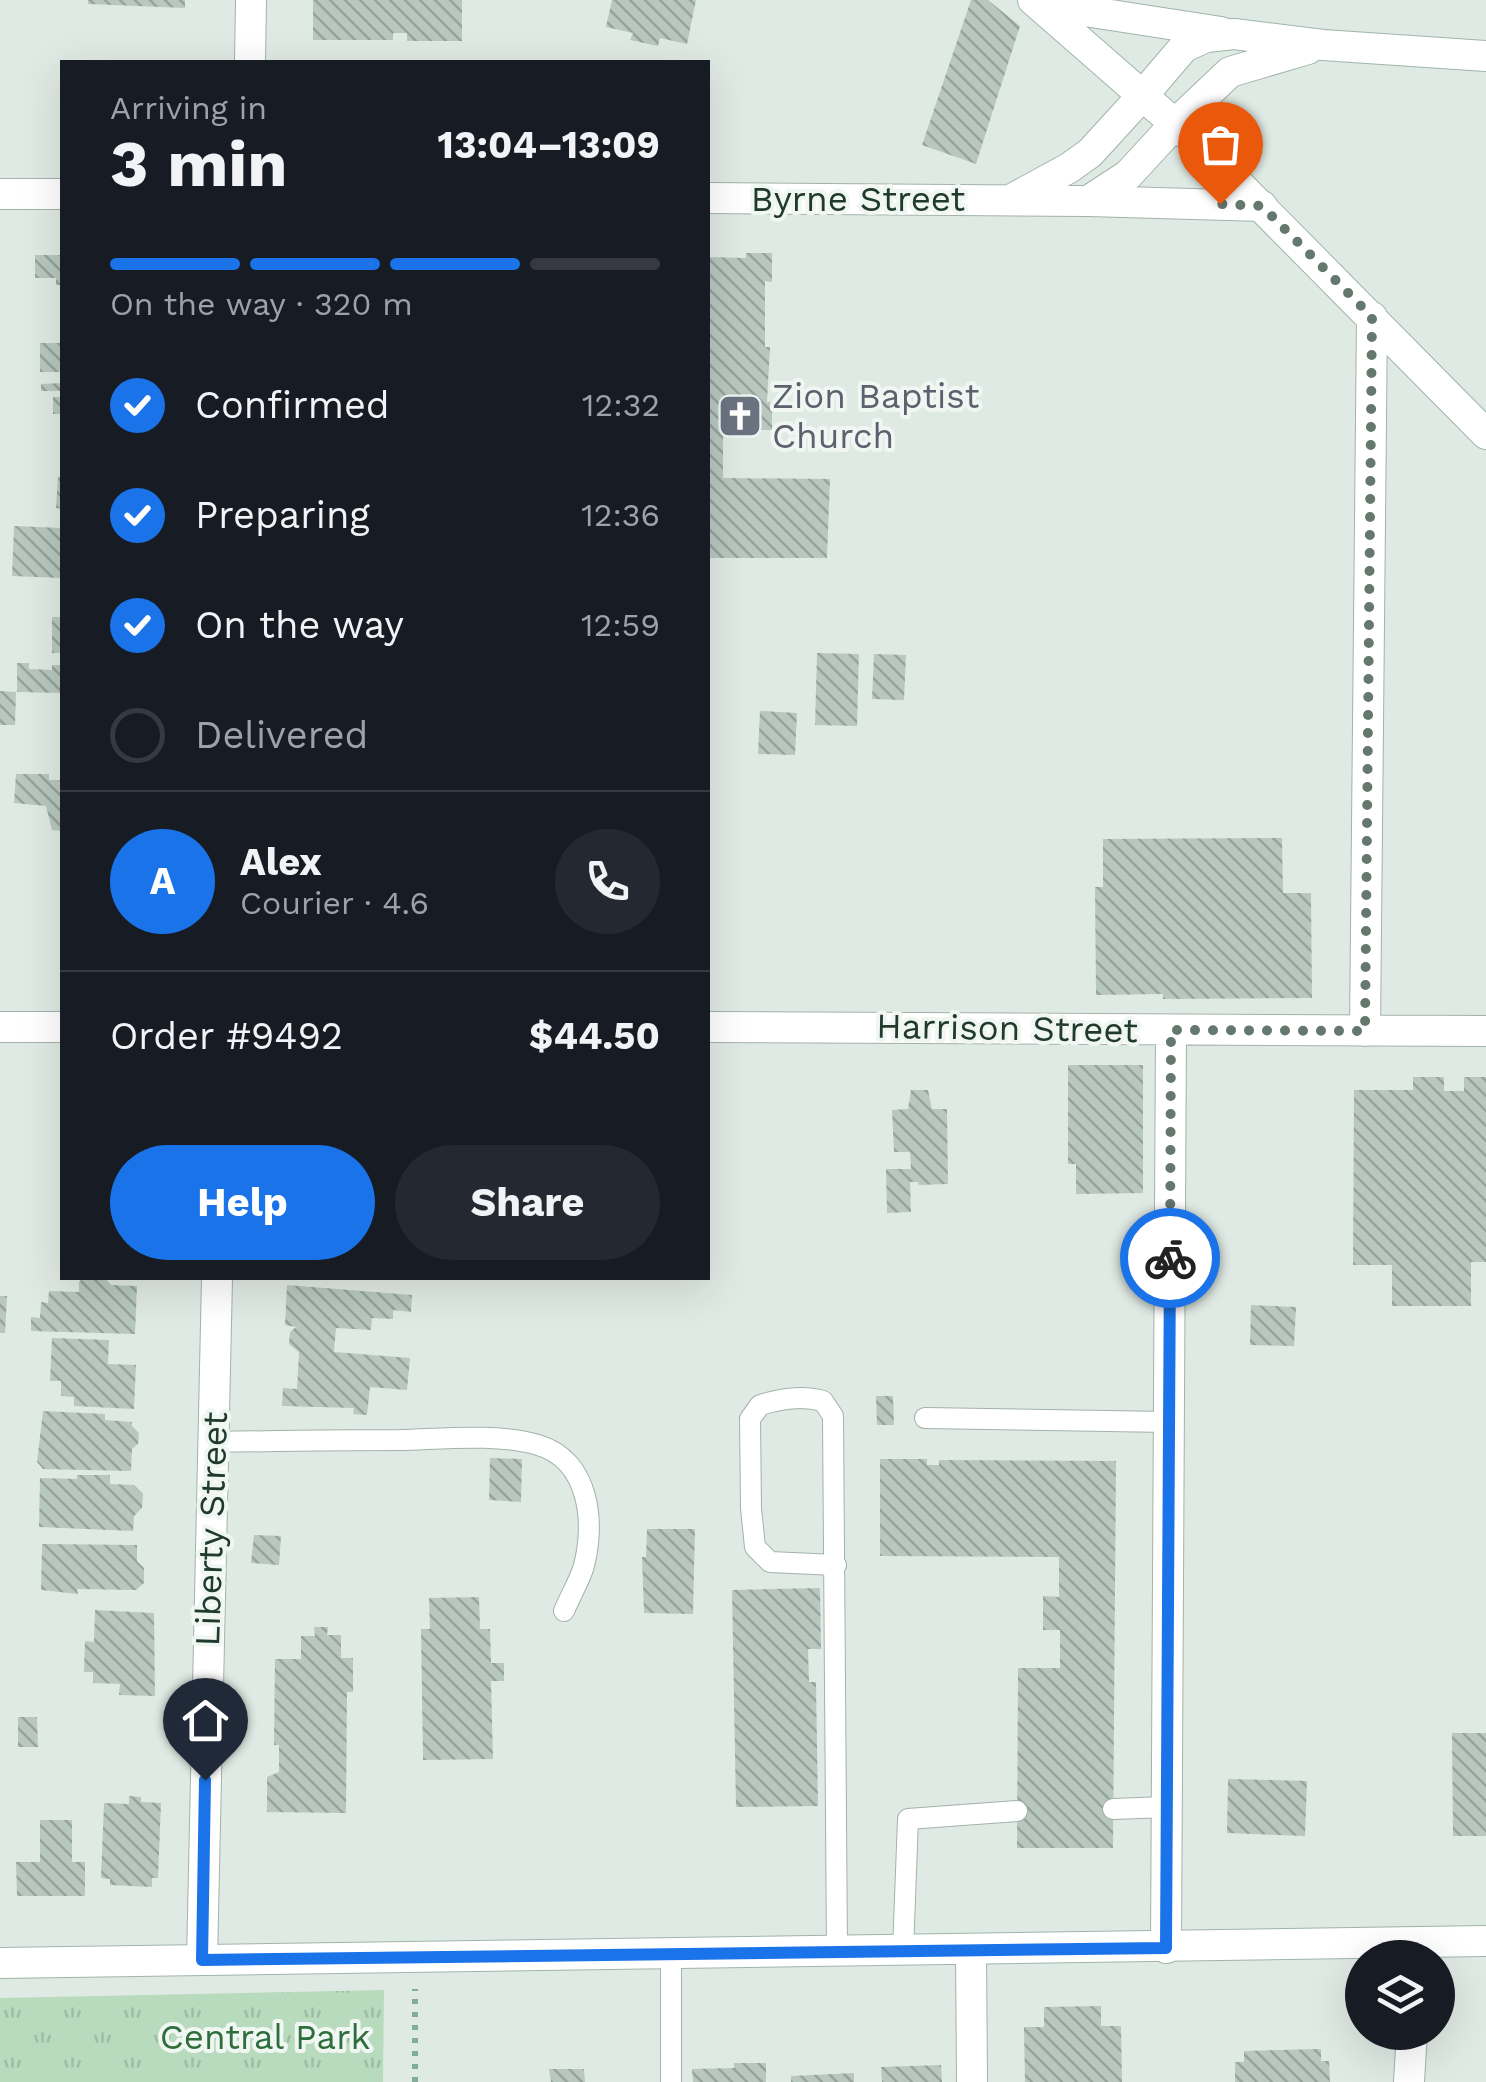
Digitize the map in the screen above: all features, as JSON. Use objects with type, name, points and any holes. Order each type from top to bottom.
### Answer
[{"type":"street","points":[[250,60],[251,0]]},
{"type":"street","points":[[1036,2],[1323,45],[1486,56]]},
{"type":"street","points":[[1036,2],[1262,206],[1486,434]]},
{"type":"street","name":"Byrne Street","points":[[1008,200],[1069,168],[1106,138],[1184,47],[1206,37],[1234,34]]},
{"type":"street","points":[[1088,201],[1128,175],[1230,72],[1323,45]]},
{"type":"street","points":[[0,194],[60,194]]},
{"type":"street","name":"Byrne Street","points":[[710,198],[1262,206]]},
{"type":"street","points":[[1365,1031],[1372,317]]},
{"type":"street","points":[[0,1027],[60,1026]]},
{"type":"street","name":"Harrison Street","points":[[710,1027],[1486,1031]]},
{"type":"street","points":[[1166,1948],[1171,1030]]},
{"type":"street","name":"Liberty Street","points":[[202,1960],[216,1280]]},
{"type":"street","points":[[1455,1945],[1486,1941]]},
{"type":"street","points":[[0,1963],[1166,1948],[1345,1949]]},
{"type":"street","points":[[971,1950],[972,2082]]},
{"type":"street","points":[[1410,2082],[1411,2050]]},
{"type":"lane","points":[[836,1565],[770,1562],[755,1547],[750,1508],[750,1418],[760,1405],[785,1398],[813,1398],[824,1402],[832,1416],[836,1565],[836,1952]]},
{"type":"lane","points":[[925,1418],[1168,1422]]},
{"type":"lane","points":[[214,1442],[481,1438],[538,1444],[566,1462],[586,1490],[589,1529],[583,1568],[564,1611]]},
{"type":"lane","points":[[1112,1809],[1166,1807]]},
{"type":"lane","points":[[903,1951],[908,1819],[1017,1810]]},
{"type":"lane","points":[[671,1954],[672,2082]]},
{"type":"path","points":[[415,1958],[415,2082]]},
{"type":"green space","name":"Central Park","points":[[384,1990],[383,2082],[0,2082],[0,1998]]},
{"type":"building","points":[[88,0],[185,0],[185,8],[88,4]]},
{"type":"building","points":[[313,0],[462,0],[462,41],[407,41],[407,33],[393,33],[393,40],[313,40]]},
{"type":"building","points":[[612,0],[696,0],[687,44],[660,38],[658,46],[630,40],[633,33],[606,27]]},
{"type":"building","points":[[971,0],[988,0],[1020,26],[976,164],[922,145]]},
{"type":"building","name":"Zion Baptist Church","points":[[746,253],[772,253],[772,282],[765,281],[765,347],[770,347],[767,402],[772,402],[772,430],[723,430],[723,478],[830,479],[827,558],[710,558],[710,257],[746,258]]},
{"type":"building","points":[[35,255],[60,255],[60,285],[56,285],[56,278],[35,278]]},
{"type":"building","points":[[40,343],[60,343],[60,372],[40,372]]},
{"type":"building","points":[[60,383],[60,391],[41,391],[41,384]]},
{"type":"building","points":[[53,397],[60,397],[60,414],[53,414]]},
{"type":"building","points":[[58,477],[60,509],[56,508]]},
{"type":"building","points":[[14,526],[60,528],[60,578],[12,576]]},
{"type":"building","points":[[52,617],[60,617],[60,653],[52,653]]},
{"type":"building","points":[[817,653],[859,654],[857,726],[815,725]]},
{"type":"building","points":[[874,654],[906,655],[904,700],[872,699]]},
{"type":"building","points":[[17,663],[29,663],[29,669],[52,670],[52,665],[60,665],[60,693],[17,692]]},
{"type":"building","points":[[0,691],[16,692],[15,725],[0,725]]},
{"type":"building","points":[[760,711],[797,713],[795,755],[758,754]]},
{"type":"building","points":[[16,774],[49,774],[49,780],[60,780],[60,831],[52,830],[46,806],[14,803]]},
{"type":"building","points":[[1282,838],[1283,893],[1311,893],[1312,998],[1163,999],[1163,994],[1096,995],[1095,887],[1103,887],[1103,839]]},
{"type":"building","points":[[1068,1065],[1143,1065],[1143,1193],[1076,1194],[1076,1164],[1068,1164]]},
{"type":"building","points":[[1413,1077],[1444,1077],[1444,1091],[1464,1091],[1464,1077],[1486,1077],[1486,1262],[1471,1262],[1471,1306],[1392,1306],[1392,1265],[1353,1265],[1354,1090],[1413,1090]]},
{"type":"building","points":[[911,1090],[928,1090],[932,1109],[947,1109],[948,1184],[910,1182],[911,1212],[887,1213],[886,1169],[911,1169],[910,1152],[894,1152],[892,1110],[908,1109]]},
{"type":"building","points":[[107,1280],[111,1285],[137,1286],[135,1334],[31,1331],[31,1317],[40,1318],[41,1302],[48,1303],[49,1291],[79,1292],[79,1282]]},
{"type":"building","points":[[287,1285],[412,1295],[411,1312],[393,1310],[393,1319],[372,1318],[371,1330],[336,1328],[334,1352],[410,1358],[407,1390],[370,1387],[367,1415],[353,1414],[354,1408],[282,1406],[283,1388],[297,1389],[299,1352],[289,1344],[290,1332],[296,1327],[285,1325]]},
{"type":"building","points":[[0,1296],[7,1296],[5,1333],[0,1333]]},
{"type":"building","points":[[1251,1305],[1296,1307],[1294,1346],[1250,1345]]},
{"type":"building","points":[[52,1338],[109,1340],[108,1364],[136,1365],[134,1409],[74,1406],[74,1397],[61,1396],[61,1381],[50,1381]]},
{"type":"building","points":[[876,1396],[893,1396],[894,1425],[877,1425]]},
{"type":"building","points":[[43,1411],[105,1414],[105,1420],[132,1422],[139,1433],[138,1444],[132,1449],[131,1471],[43,1469],[37,1462]]},
{"type":"building","points":[[490,1458],[522,1459],[521,1502],[489,1500]]},
{"type":"building","points":[[880,1459],[927,1459],[927,1465],[939,1465],[939,1460],[1116,1461],[1113,1848],[1017,1848],[1018,1668],[1060,1668],[1060,1630],[1043,1630],[1043,1596],[1059,1597],[1059,1557],[880,1556]]},
{"type":"building","points":[[77,1475],[110,1475],[110,1484],[134,1485],[143,1494],[133,1531],[39,1527],[40,1478],[77,1479]]},
{"type":"building","points":[[647,1529],[695,1529],[693,1614],[644,1613],[642,1557],[646,1557]]},
{"type":"building","points":[[254,1535],[281,1536],[279,1565],[251,1563]]},
{"type":"building","points":[[42,1544],[137,1545],[144,1583],[136,1590],[77,1589],[78,1594],[41,1590]]},
{"type":"building","points":[[820,1588],[821,1649],[808,1649],[809,1682],[816,1682],[818,1806],[736,1807],[732,1590]]},
{"type":"building","points":[[479,1597],[480,1629],[490,1629],[491,1663],[504,1663],[504,1681],[491,1681],[493,1759],[423,1760],[421,1629],[430,1629],[429,1598]]},
{"type":"building","points":[[95,1610],[154,1613],[155,1696],[119,1695],[120,1684],[93,1683],[93,1672],[84,1672],[85,1641],[94,1642]]},
{"type":"building","points":[[314,1627],[328,1627],[327,1635],[341,1635],[341,1658],[353,1658],[353,1692],[347,1692],[346,1813],[267,1812],[267,1777],[279,1772],[279,1745],[274,1745],[275,1659],[301,1659],[301,1636],[315,1636]]},
{"type":"building","points":[[18,1717],[37,1717],[38,1747],[18,1747]]},
{"type":"building","points":[[1452,1733],[1486,1733],[1486,1836],[1453,1836]]},
{"type":"building","points":[[1228,1779],[1307,1781],[1305,1836],[1227,1833]]},
{"type":"building","points":[[129,1796],[141,1797],[141,1802],[161,1803],[158,1878],[152,1878],[152,1887],[110,1885],[110,1879],[101,1878],[104,1803],[129,1804]]},
{"type":"building","points":[[40,1820],[72,1820],[72,1862],[85,1862],[85,1896],[17,1896],[16,1862],[40,1862]]},
{"type":"building","points":[[1101,2006],[1101,2026],[1121,2026],[1122,2082],[1025,2082],[1024,2027],[1044,2027],[1044,2007]]},
{"type":"building","points":[[1321,2049],[1321,2061],[1329,2061],[1330,2082],[1235,2082],[1235,2062],[1244,2062],[1244,2051]]},
{"type":"building","points":[[734,2063],[766,2063],[766,2082],[693,2082],[692,2069],[734,2068]]},
{"type":"building","points":[[941,2065],[942,2082],[882,2082],[881,2067]]},
{"type":"building","points":[[549,2069],[584,2069],[585,2082],[551,2082]]},
{"type":"building","points":[[854,2073],[854,2082],[791,2082],[791,2076]]},
{"type":"way so far","points":[[1170,1258],[1171,1030],[1365,1031],[1372,317],[1262,206],[1220,204]]},
{"type":"place","name":"Zion Baptist Church","points":[[740,416]]},
{"type":"route","points":[[205,1780],[202,1960],[1166,1948],[1170,1258]]}]
